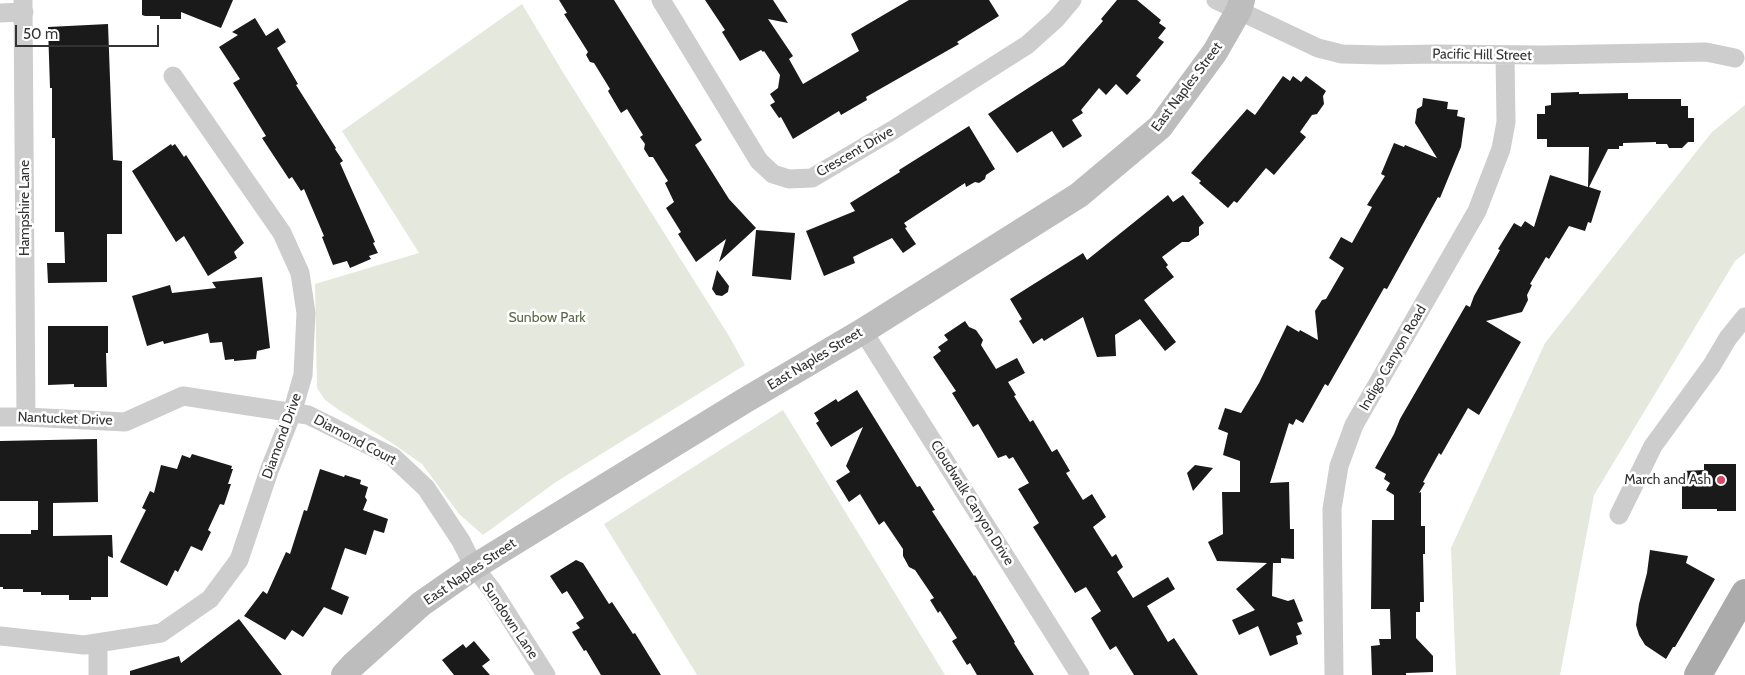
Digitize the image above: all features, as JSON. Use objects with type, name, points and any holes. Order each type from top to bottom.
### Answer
[{"type":"main road","points":[[1698,675],[1745,593]]},
{"type":"street","name":"Crescent Drive","points":[[661,0],[759,161],[773,174],[789,179],[812,178],[894,130],[1027,45],[1056,19],[1072,0]]},
{"type":"street","name":"Pacific Hill Street","points":[[1232,3],[1318,48],[1342,54],[1381,56],[1706,52],[1734,58]]},
{"type":"street","name":"East Naples Street","points":[[344,675],[421,604],[474,567],[744,401],[862,331],[1079,195],[1160,127],[1215,52],[1232,3]]},
{"type":"street","points":[[0,13],[24,6]]},
{"type":"street","name":"Hampshire Lane","points":[[24,6],[26,417]]},
{"type":"street","name":"Indigo Canyon Road","points":[[1334,675],[1332,509],[1339,466],[1354,425],[1477,211],[1501,149],[1506,122],[1505,55]]},
{"type":"street","name":"Diamond Drive","points":[[0,636],[84,645],[162,633],[210,599],[239,560],[269,471],[292,413],[303,374],[306,320],[300,273],[282,233],[173,76]]},
{"type":"street","points":[[1619,515],[1653,446],[1712,365],[1728,338],[1745,317]]},
{"type":"street","name":"Cloudwalk Canyon Drive","points":[[862,331],[1080,675]]},
{"type":"street","name":"Nantucket Drive","points":[[0,417],[125,422],[183,396]]},
{"type":"street","name":"Diamond Court","points":[[183,396],[308,415],[394,457],[426,488],[461,541],[474,567]]},
{"type":"street","name":"Sundown Lane","points":[[474,567],[492,590],[546,675]]},
{"type":"street","points":[[98,642],[98,675]]},
{"type":"green space","name":"Sunbow Park","points":[[522,4],[729,336],[745,365],[556,482],[483,535],[459,514],[422,464],[325,400],[317,388],[315,284],[419,253],[342,131]]},
{"type":"green space","points":[[1745,105],[1745,253],[1735,261],[1594,495],[1560,675],[1456,675],[1451,548],[1545,343],[1712,132]]},
{"type":"green space","points":[[783,410],[945,675],[697,675],[604,524]]},
{"type":"building","points":[[142,0],[233,0],[221,28],[181,12],[181,19],[160,19],[160,16],[142,15]]},
{"type":"building","points":[[559,0],[614,0],[702,140],[695,145],[729,199],[756,228],[719,262],[726,239],[696,262],[678,234],[681,232],[666,208],[674,202],[665,183],[668,181],[653,157],[649,157],[644,149],[645,144],[640,137],[643,135],[627,109],[621,113],[608,91],[610,89],[594,63],[590,62],[586,55],[588,52],[564,14],[567,13]]},
{"type":"building","points":[[705,0],[773,0],[788,23],[768,19],[793,56],[789,59],[803,84],[859,51],[851,34],[909,0],[989,0],[999,16],[957,42],[959,44],[866,97],[867,100],[841,115],[839,111],[793,139],[781,117],[779,118],[770,105],[775,102],[770,94],[778,88],[780,75],[764,51],[761,50],[740,61],[722,32],[725,30]]},
{"type":"building","points":[[1117,0],[1137,0],[1161,20],[1159,23],[1166,28],[1158,38],[1164,42],[1136,76],[1141,80],[1127,95],[1116,84],[1106,95],[1099,88],[1081,110],[1083,113],[1072,120],[1082,136],[1063,148],[1052,131],[1017,153],[988,114],[1064,65],[1103,21],[1101,19]]},
{"type":"building","points":[[255,18],[266,36],[278,28],[286,42],[277,48],[298,84],[296,85],[343,161],[340,163],[375,242],[373,243],[378,253],[369,256],[371,259],[350,268],[347,261],[333,265],[322,237],[324,236],[304,189],[301,191],[292,177],[289,179],[262,138],[266,136],[233,83],[240,79],[219,47],[238,35],[232,32]]},
{"type":"building","points":[[108,24],[113,160],[122,161],[122,234],[107,234],[107,282],[48,283],[47,263],[65,263],[64,232],[55,232],[55,138],[52,138],[52,88],[50,88],[48,27]]},
{"type":"building","points":[[1283,76],[1290,81],[1293,76],[1301,82],[1306,76],[1326,91],[1323,96],[1324,104],[1317,114],[1312,115],[1300,132],[1306,137],[1274,175],[1266,168],[1237,203],[1234,201],[1228,208],[1199,183],[1201,181],[1191,173],[1247,109],[1255,115]]},
{"type":"building","points":[[1579,92],[1579,94],[1628,93],[1628,99],[1681,99],[1681,106],[1688,106],[1688,118],[1694,118],[1694,142],[1688,142],[1682,148],[1669,148],[1667,144],[1656,144],[1656,142],[1623,143],[1623,146],[1619,146],[1619,149],[1608,149],[1589,187],[1601,191],[1591,223],[1588,222],[1585,231],[1569,226],[1549,259],[1546,257],[1530,284],[1532,285],[1527,295],[1528,300],[1522,312],[1486,321],[1521,342],[1479,415],[1468,408],[1441,455],[1439,453],[1419,493],[1421,492],[1421,526],[1425,526],[1425,554],[1423,554],[1424,602],[1420,602],[1420,612],[1416,612],[1416,638],[1433,656],[1433,672],[1406,673],[1406,675],[1372,675],[1371,646],[1380,645],[1379,639],[1391,639],[1390,609],[1371,609],[1372,520],[1394,520],[1394,495],[1386,490],[1390,483],[1384,479],[1386,474],[1375,468],[1400,419],[1466,305],[1470,307],[1474,296],[1500,250],[1498,249],[1514,223],[1521,227],[1525,221],[1534,227],[1550,175],[1588,187],[1589,147],[1547,147],[1547,139],[1537,139],[1537,114],[1545,114],[1545,106],[1551,105],[1551,93]]},
{"type":"building","points":[[1423,98],[1448,102],[1447,109],[1458,110],[1457,116],[1465,118],[1461,147],[1440,198],[1438,197],[1387,289],[1384,288],[1328,386],[1325,384],[1303,423],[1296,419],[1293,425],[1289,423],[1270,483],[1289,482],[1290,529],[1294,529],[1294,559],[1281,558],[1281,563],[1273,563],[1272,596],[1288,601],[1294,599],[1303,621],[1297,623],[1302,634],[1296,636],[1298,644],[1270,656],[1258,626],[1239,635],[1232,620],[1255,610],[1236,589],[1267,563],[1217,561],[1208,542],[1223,534],[1222,492],[1240,492],[1240,461],[1223,455],[1228,433],[1218,429],[1225,408],[1241,413],[1259,383],[1287,325],[1318,340],[1315,311],[1322,300],[1326,299],[1344,268],[1329,258],[1341,237],[1352,243],[1372,207],[1367,205],[1385,176],[1381,174],[1394,143],[1404,147],[1405,145],[1437,158],[1415,123],[1417,109],[1422,106]]},
{"type":"building","points":[[969,126],[995,169],[979,183],[975,182],[966,187],[965,183],[904,223],[907,227],[905,228],[916,244],[903,253],[892,238],[853,257],[855,263],[824,276],[806,231],[855,211],[850,203]]},
{"type":"building","points":[[171,144],[172,146],[175,144],[184,157],[186,155],[244,243],[234,252],[237,258],[208,276],[184,236],[176,242],[132,171]]},
{"type":"building","points":[[1168,195],[1173,202],[1183,195],[1204,223],[1199,227],[1199,235],[1189,242],[1182,242],[1162,257],[1168,265],[1166,267],[1174,277],[1144,300],[1176,342],[1165,351],[1140,319],[1115,335],[1116,356],[1097,357],[1083,317],[1044,341],[1042,338],[1033,344],[1019,321],[1022,319],[1010,299],[1083,253],[1087,260]]},
{"type":"building","points":[[756,230],[795,233],[791,280],[752,276]]},
{"type":"building","points":[[717,270],[729,286],[728,292],[722,296],[716,295],[712,289]]},
{"type":"building","points":[[262,277],[270,348],[257,351],[256,359],[225,360],[222,342],[210,343],[208,333],[164,344],[163,341],[147,346],[132,296],[170,285],[172,293],[216,288],[212,282]]},
{"type":"building","points":[[965,321],[969,327],[976,330],[983,340],[981,345],[996,369],[1017,358],[1025,373],[1008,382],[1016,395],[1014,396],[1030,422],[1033,420],[1052,452],[1057,449],[1070,471],[1066,473],[1083,500],[1092,494],[1106,517],[1093,527],[1112,557],[1116,554],[1123,567],[1117,572],[1133,598],[1168,577],[1175,589],[1147,606],[1168,642],[1174,638],[1198,675],[1134,675],[1116,646],[1110,650],[1091,618],[1101,611],[1086,587],[1075,593],[1033,527],[1039,523],[1018,489],[1029,483],[1013,457],[1009,459],[1006,455],[998,458],[978,424],[973,427],[952,393],[956,391],[933,357],[941,351],[938,347],[948,340],[944,335]]},
{"type":"building","points":[[48,326],[108,326],[108,353],[106,353],[107,387],[74,387],[74,384],[48,385]]},
{"type":"building","points":[[857,390],[917,487],[920,486],[935,510],[932,511],[975,575],[1034,675],[977,675],[970,663],[967,665],[952,641],[957,638],[940,611],[938,613],[930,600],[934,598],[915,570],[909,567],[903,556],[903,549],[884,521],[879,525],[860,494],[849,502],[836,481],[850,472],[846,466],[863,427],[831,447],[816,423],[819,421],[814,413],[836,399],[838,402]]},
{"type":"building","points":[[97,439],[98,502],[53,503],[53,536],[112,535],[113,558],[108,556],[108,597],[91,597],[91,600],[69,600],[69,595],[41,595],[41,592],[23,592],[23,589],[3,589],[3,587],[0,587],[0,534],[31,534],[31,530],[38,530],[38,501],[0,501],[0,441]]},
{"type":"building","points":[[192,454],[232,466],[231,469],[233,469],[228,484],[231,484],[224,505],[220,504],[208,530],[211,532],[202,551],[191,546],[178,572],[175,570],[167,586],[120,562],[146,510],[142,508],[150,491],[154,493],[161,465],[177,469],[182,455],[190,458]]},
{"type":"building","points":[[1704,464],[1736,464],[1736,511],[1682,509],[1682,471],[1704,470]]},
{"type":"building","points":[[1195,465],[1213,468],[1193,491],[1187,473]]},
{"type":"building","points":[[320,469],[344,477],[345,475],[361,480],[360,484],[368,487],[365,497],[367,500],[363,510],[388,519],[384,533],[374,530],[366,555],[345,548],[331,589],[349,597],[342,615],[324,607],[303,637],[292,630],[285,640],[244,616],[263,591],[267,594],[286,552],[290,554],[304,510],[307,511]]},
{"type":"building","points":[[1650,550],[1688,556],[1686,563],[1715,579],[1666,659],[1645,645],[1636,625]]},
{"type":"building","points":[[576,560],[583,563],[609,604],[612,602],[633,634],[635,633],[661,675],[601,675],[586,650],[584,651],[572,632],[580,628],[576,623],[584,618],[567,591],[562,594],[550,576]]},
{"type":"building","points":[[239,619],[282,675],[130,675],[130,671],[179,656],[181,663]]},
{"type":"building","points":[[474,641],[490,660],[482,666],[490,675],[454,675],[442,660],[463,644],[466,648]]},
{"type":"place","name":"March and Ash","points":[[1721,480]]}]
